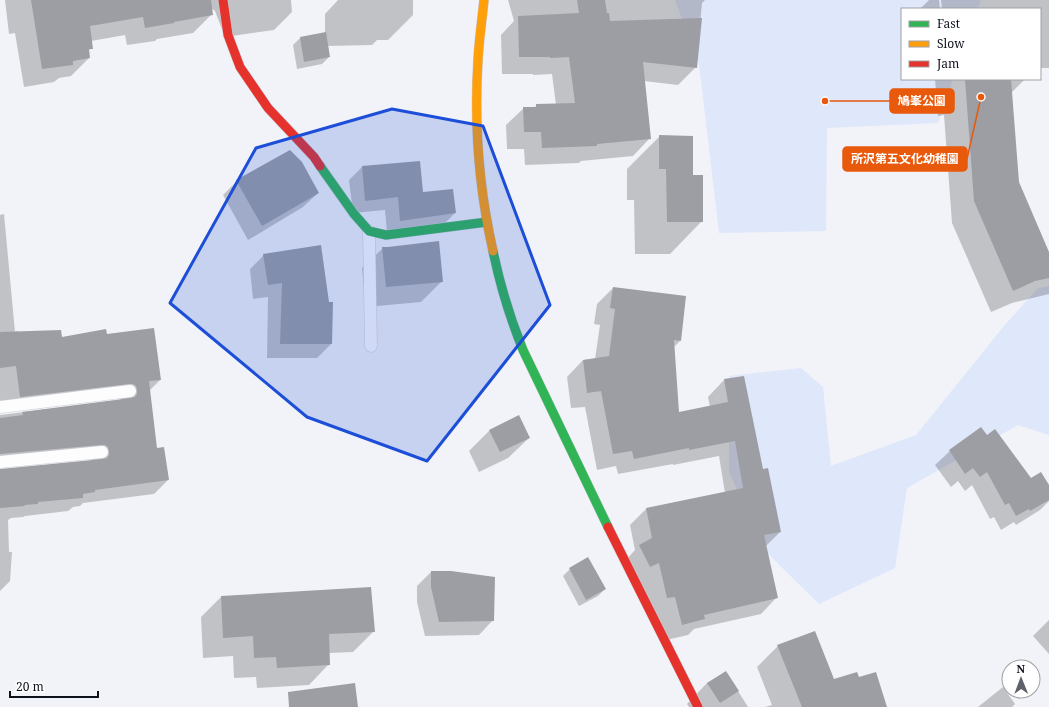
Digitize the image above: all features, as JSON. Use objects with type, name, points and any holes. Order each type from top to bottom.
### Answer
[{"type":"street","points":[[223,0],[228,35],[240,67],[268,108],[314,157],[354,214],[369,231],[386,235],[487,222]]},
{"type":"street","points":[[484,0],[477,71],[478,152],[487,222],[505,299],[530,367],[561,433],[698,707]]},
{"type":"lane","points":[[369,231],[371,346]]},
{"type":"lane","points":[[0,407],[130,391]]},
{"type":"lane","points":[[0,462],[102,452]]},
{"type":"highlighted area","points":[[392,109],[483,126],[550,305],[427,461],[307,417],[170,303],[256,148]]},
{"type":"shaded area","points":[[675,0],[981,0],[978,8],[901,8],[901,80],[953,80],[938,123],[827,128],[826,231],[719,233],[699,64]]},
{"type":"shaded area","points":[[1049,286],[1049,435],[1018,425],[907,488],[895,568],[819,604],[760,546],[729,471],[729,376],[801,368],[823,387],[831,466],[916,435],[1004,326],[1038,288]]},
{"type":"building","points":[[31,0],[211,0],[213,15],[145,28],[143,17],[90,26],[93,49],[89,49],[90,58],[73,61],[73,65],[42,69]]},
{"type":"building","points":[[577,0],[605,0],[610,21],[702,18],[697,68],[643,62],[651,139],[597,144],[597,146],[542,148],[541,132],[524,132],[523,107],[536,107],[536,104],[575,103],[569,57],[519,57],[518,16],[579,13]]},
{"type":"building","points":[[326,32],[330,57],[304,62],[300,37]]},
{"type":"building","points":[[965,80],[1011,80],[1019,182],[1049,252],[1049,278],[1035,281],[1013,291],[974,201]]},
{"type":"building","points":[[659,135],[693,136],[693,175],[703,175],[703,222],[667,222],[666,169],[659,169]]},
{"type":"building","points":[[290,150],[302,162],[319,193],[262,226],[236,180]]},
{"type":"building","points":[[420,161],[423,192],[453,189],[456,213],[400,221],[398,197],[365,201],[362,166]]},
{"type":"building","points":[[439,241],[443,282],[386,287],[382,247]]},
{"type":"building","points":[[321,245],[329,302],[333,302],[332,344],[280,344],[282,283],[268,285],[263,254]]},
{"type":"building","points":[[613,287],[686,296],[681,341],[674,340],[679,412],[728,402],[724,379],[744,376],[763,469],[768,468],[781,532],[764,535],[778,598],[704,615],[705,619],[682,625],[675,597],[667,598],[659,563],[650,567],[639,545],[652,538],[646,508],[743,488],[735,441],[634,459],[632,451],[613,454],[601,391],[587,393],[583,360],[609,356],[615,309],[610,308]]},
{"type":"building","points":[[154,328],[161,380],[149,381],[157,448],[164,447],[169,480],[95,490],[95,492],[83,494],[83,498],[38,502],[38,504],[0,508],[0,469],[103,459],[107,458],[109,452],[108,447],[101,445],[0,454],[0,418],[23,415],[22,412],[131,398],[135,397],[137,390],[136,386],[129,384],[20,397],[16,366],[0,368],[0,332],[61,330],[62,337],[106,329],[107,334]]},
{"type":"building","points":[[519,415],[530,438],[500,452],[489,430]]},
{"type":"building","points":[[981,427],[987,435],[995,429],[1031,478],[1041,472],[1049,485],[1049,500],[1030,511],[1029,509],[1016,516],[1009,503],[1005,505],[987,472],[980,477],[973,468],[965,474],[949,450]]},
{"type":"building","points":[[588,557],[606,589],[586,600],[569,568]]},
{"type":"building","points":[[431,571],[451,571],[495,577],[494,621],[439,622],[431,587]]},
{"type":"building","points":[[371,587],[375,632],[329,634],[330,665],[277,668],[276,657],[254,658],[253,636],[223,638],[221,596]]},
{"type":"building","points":[[815,631],[834,679],[857,672],[859,677],[876,672],[887,707],[802,707],[777,645]]},
{"type":"building","points":[[726,671],[739,691],[720,703],[707,683]]},
{"type":"building","points":[[355,683],[358,707],[289,707],[288,692]]},
{"type":"traffic: fast","points":[[320,166],[354,214],[369,231],[386,235],[487,222]]},
{"type":"traffic: fast","points":[[493,251],[506,301],[523,350],[608,527]]},
{"type":"traffic: slow","points":[[484,0],[478,60],[477,132],[484,204],[493,251]]},
{"type":"traffic: jam","points":[[223,0],[228,35],[240,67],[268,108],[314,157],[320,166]]},
{"type":"traffic: jam","points":[[608,527],[698,707]]},
{"type":"place","name":"所沢第五文化幼稚園","points":[[981,97]]},
{"type":"place","name":"鳩峯公園","points":[[825,101]]}]
